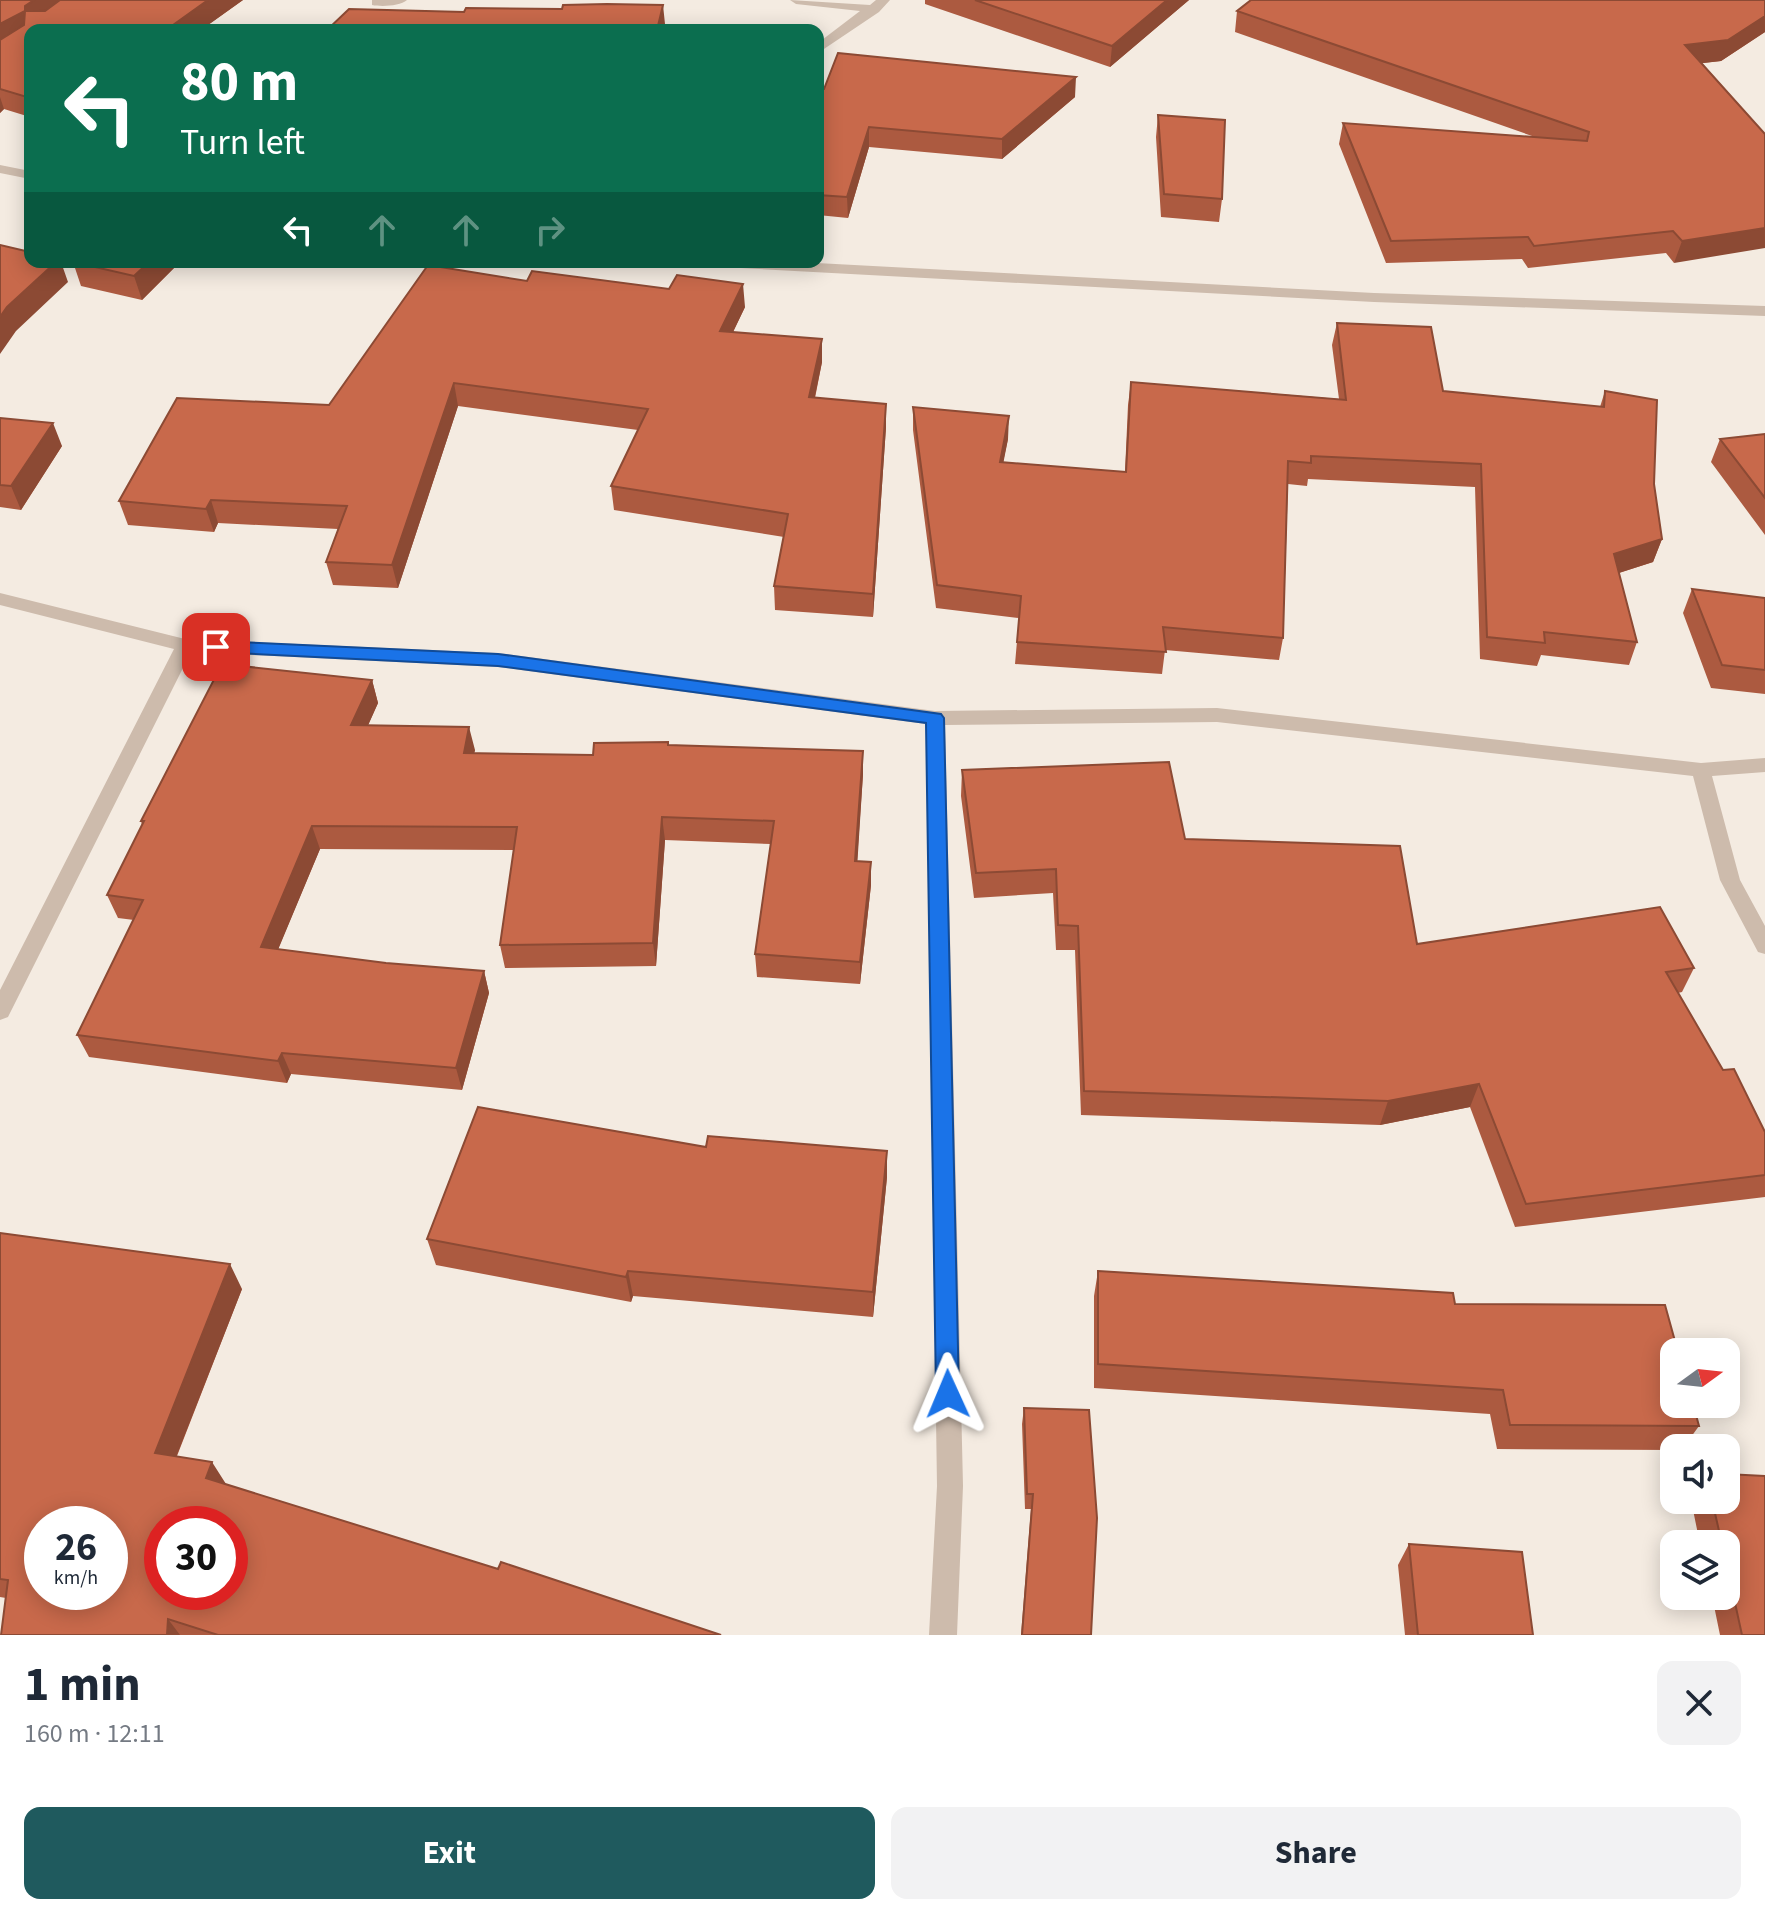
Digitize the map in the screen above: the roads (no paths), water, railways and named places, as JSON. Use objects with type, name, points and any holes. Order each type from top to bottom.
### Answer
[{"type":"street","points":[[377,2],[401,0]]},
{"type":"street","points":[[796,0],[879,4]]},
{"type":"street","points":[[824,45],[879,4]]},
{"type":"street","points":[[0,169],[24,174]]},
{"type":"street","points":[[824,267],[1560,306],[1765,311]]},
{"type":"street","points":[[0,599],[185,645],[498,660],[935,718],[1217,715],[1701,770],[1765,765]]},
{"type":"street","points":[[0,1011],[185,645]]},
{"type":"street","points":[[935,718],[950,1486],[943,1635]]},
{"type":"street","points":[[1701,770],[1730,880],[1765,946]]}]
